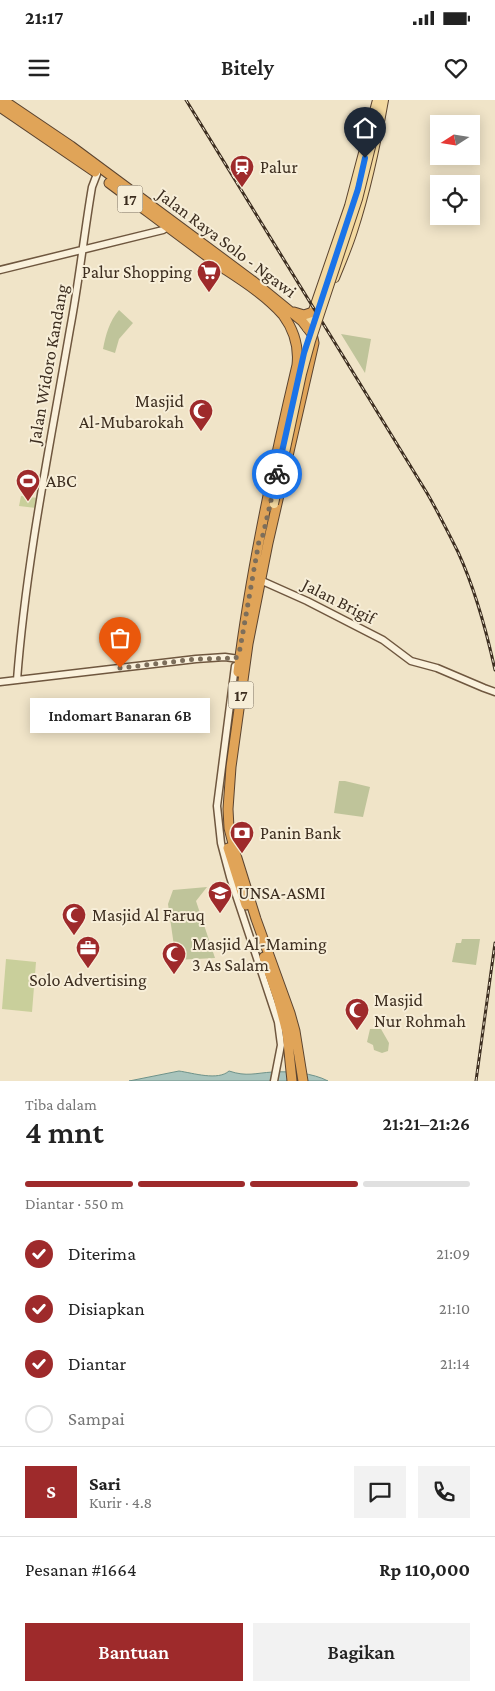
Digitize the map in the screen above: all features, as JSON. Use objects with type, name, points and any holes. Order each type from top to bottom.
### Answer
[{"type":"highway","name":"Jalan Raya Solo - Ngawi","points":[[3,100],[71,146],[197,239],[290,310],[312,334],[314,343],[238,655],[221,789],[227,855],[272,991],[291,1032]]},
{"type":"highway","name":"Jalan Raya Solo - Ngawi","points":[[0,107],[97,174],[167,227],[248,284],[278,310],[290,327],[299,351],[264,542],[228,794],[228,818],[236,855],[259,926],[282,986],[291,1032]]},
{"type":"highway","points":[[290,310],[302,315],[313,312]]},
{"type":"highway","points":[[307,328],[299,351],[304,356],[311,356]]},
{"type":"highway","points":[[297,365],[303,364],[308,368]]},
{"type":"highway","name":"17","points":[[291,1032],[292,1081]]},
{"type":"highway","name":"17","points":[[291,1032],[302,1081]]},
{"type":"main road","name":"17","points":[[264,542],[269,528],[272,504],[311,341],[358,199],[380,109],[380,100]]},
{"type":"main road","points":[[307,328],[348,206],[380,100]]},
{"type":"main road","points":[[314,343],[366,189],[375,152],[380,100]]},
{"type":"main road","points":[[324,278],[330,284],[334,282]]},
{"type":"street","name":"Jalan Widoro Kandang","points":[[17,680],[22,621],[48,448],[70,329],[92,187],[97,174]]},
{"type":"street","points":[[0,270],[163,230],[167,227]]},
{"type":"street","name":"Jalan Brigif","points":[[260,580],[354,625],[393,647],[403,656],[416,663],[437,668],[495,692]]},
{"type":"street","points":[[0,682],[238,655]]},
{"type":"street","points":[[272,991],[273,1012],[278,1022],[280,1050],[274,1081]]},
{"type":"green space","points":[[119,310],[133,323],[119,339],[115,353],[103,349],[108,328]]},
{"type":"green space","points":[[341,334],[371,339],[365,373]]},
{"type":"green space","name":"ABC","points":[[21,496],[38,498],[36,508],[19,506]]},
{"type":"green space","points":[[339,781],[370,787],[363,817],[334,813]]},
{"type":"green space","points":[[207,887],[196,901],[215,958],[176,960],[168,904],[173,890]]},
{"type":"green space","points":[[462,939],[480,939],[476,965],[452,962],[456,943],[461,943]]},
{"type":"green space","points":[[6,959],[36,962],[32,1012],[2,1009]]},
{"type":"green space","points":[[370,1029],[381,1029],[389,1043],[388,1051],[382,1053],[374,1050],[373,1045],[367,1042]]},
{"type":"water","points":[[179,1071],[212,1076],[219,1076],[229,1071],[246,1074],[294,1072],[308,1074],[328,1081],[129,1081]]},
{"type":"railway","points":[[186,100],[435,507],[470,580],[484,624],[495,670]]},
{"type":"railway","points":[[476,1081],[495,943]]},
{"type":"way so far","points":[[120,668],[196,659],[236,658],[240,649],[259,541],[263,535],[277,474]]},
{"type":"place","name":"Palur","points":[[242,188]]},
{"type":"place","name":"Palur Shopping","points":[[209,293]]},
{"type":"place","name":"Masjid Al-Mubarokah","points":[[201,432]]},
{"type":"place","name":"ABC","points":[[28,502]]},
{"type":"place","name":"Indomart Banaran 6B","points":[[120,668]]},
{"type":"place","name":"Panin Bank","points":[[242,854]]},
{"type":"place","name":"UNSA-ASMI","points":[[220,914]]},
{"type":"place","name":"Masjid Al Faruq","points":[[74,936]]},
{"type":"place","name":"Solo Advertising","points":[[88,969]]},
{"type":"place","name":"Masjid Al-Maming 3 As Salam","points":[[174,975]]},
{"type":"place","name":"Masjid Nur Rohmah","points":[[357,1031]]},
{"type":"route","points":[[277,474],[304,353],[358,189],[365,158]]}]
